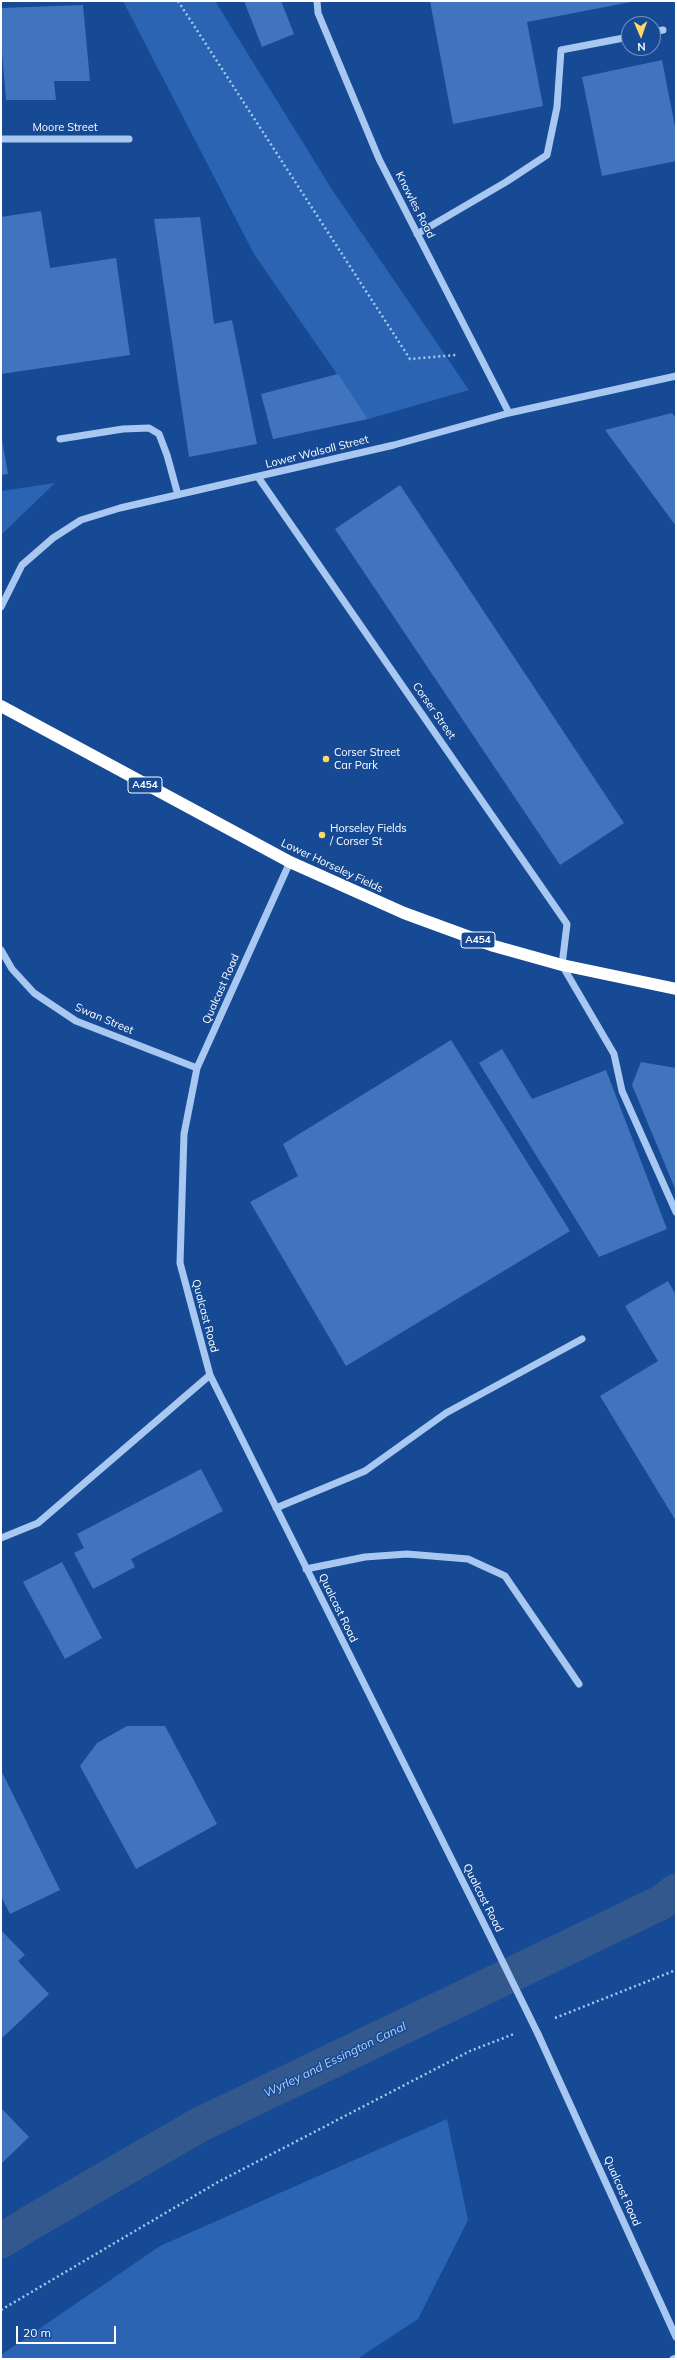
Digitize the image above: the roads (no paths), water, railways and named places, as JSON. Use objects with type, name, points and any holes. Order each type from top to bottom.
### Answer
[{"type":"highway","name":"Lower Horseley Fields","points":[[1,706],[290,862],[404,913],[494,946],[562,965],[676,989]]},
{"type":"street","name":"Knowles Road","points":[[317,1],[318,13],[379,159],[509,413]]},
{"type":"street","points":[[417,234],[506,182],[547,155],[557,106],[561,50],[621,39]]},
{"type":"street","name":"Moore Street","points":[[1,139],[129,139]]},
{"type":"street","name":"Lower Walsall Street","points":[[1,607],[22,565],[64,531],[81,520],[178,495],[394,445],[509,413],[676,376]]},
{"type":"street","points":[[60,439],[123,429],[149,428],[159,434],[167,455],[178,495]]},
{"type":"street","name":"Corser Street","points":[[258,477],[567,924],[562,965]]},
{"type":"street","name":"Qualcast Road","points":[[290,862],[197,1068],[184,1134],[180,1263],[210,1375],[538,2034],[676,2337]]},
{"type":"street","name":"Swan Street","points":[[1,950],[12,969],[34,993],[76,1021],[197,1068]]},
{"type":"street","points":[[562,965],[614,1054],[622,1091],[676,1212]]},
{"type":"street","points":[[276,1508],[364,1471],[446,1413],[582,1339]]},
{"type":"street","points":[[1,1538],[38,1523],[210,1375]]},
{"type":"street","points":[[306,1569],[365,1556],[407,1554],[468,1558],[505,1576],[578,1684]]},
{"type":"waterway","name":"Wyrley and Essington Canal","points":[[1,2241],[199,2125],[662,1902],[676,1891]]},
{"type":"place","name":"Corser Street Car Park","points":[[326,759]]},
{"type":"place","name":"Horseley Fields / Corser St","points":[[322,835]]}]
